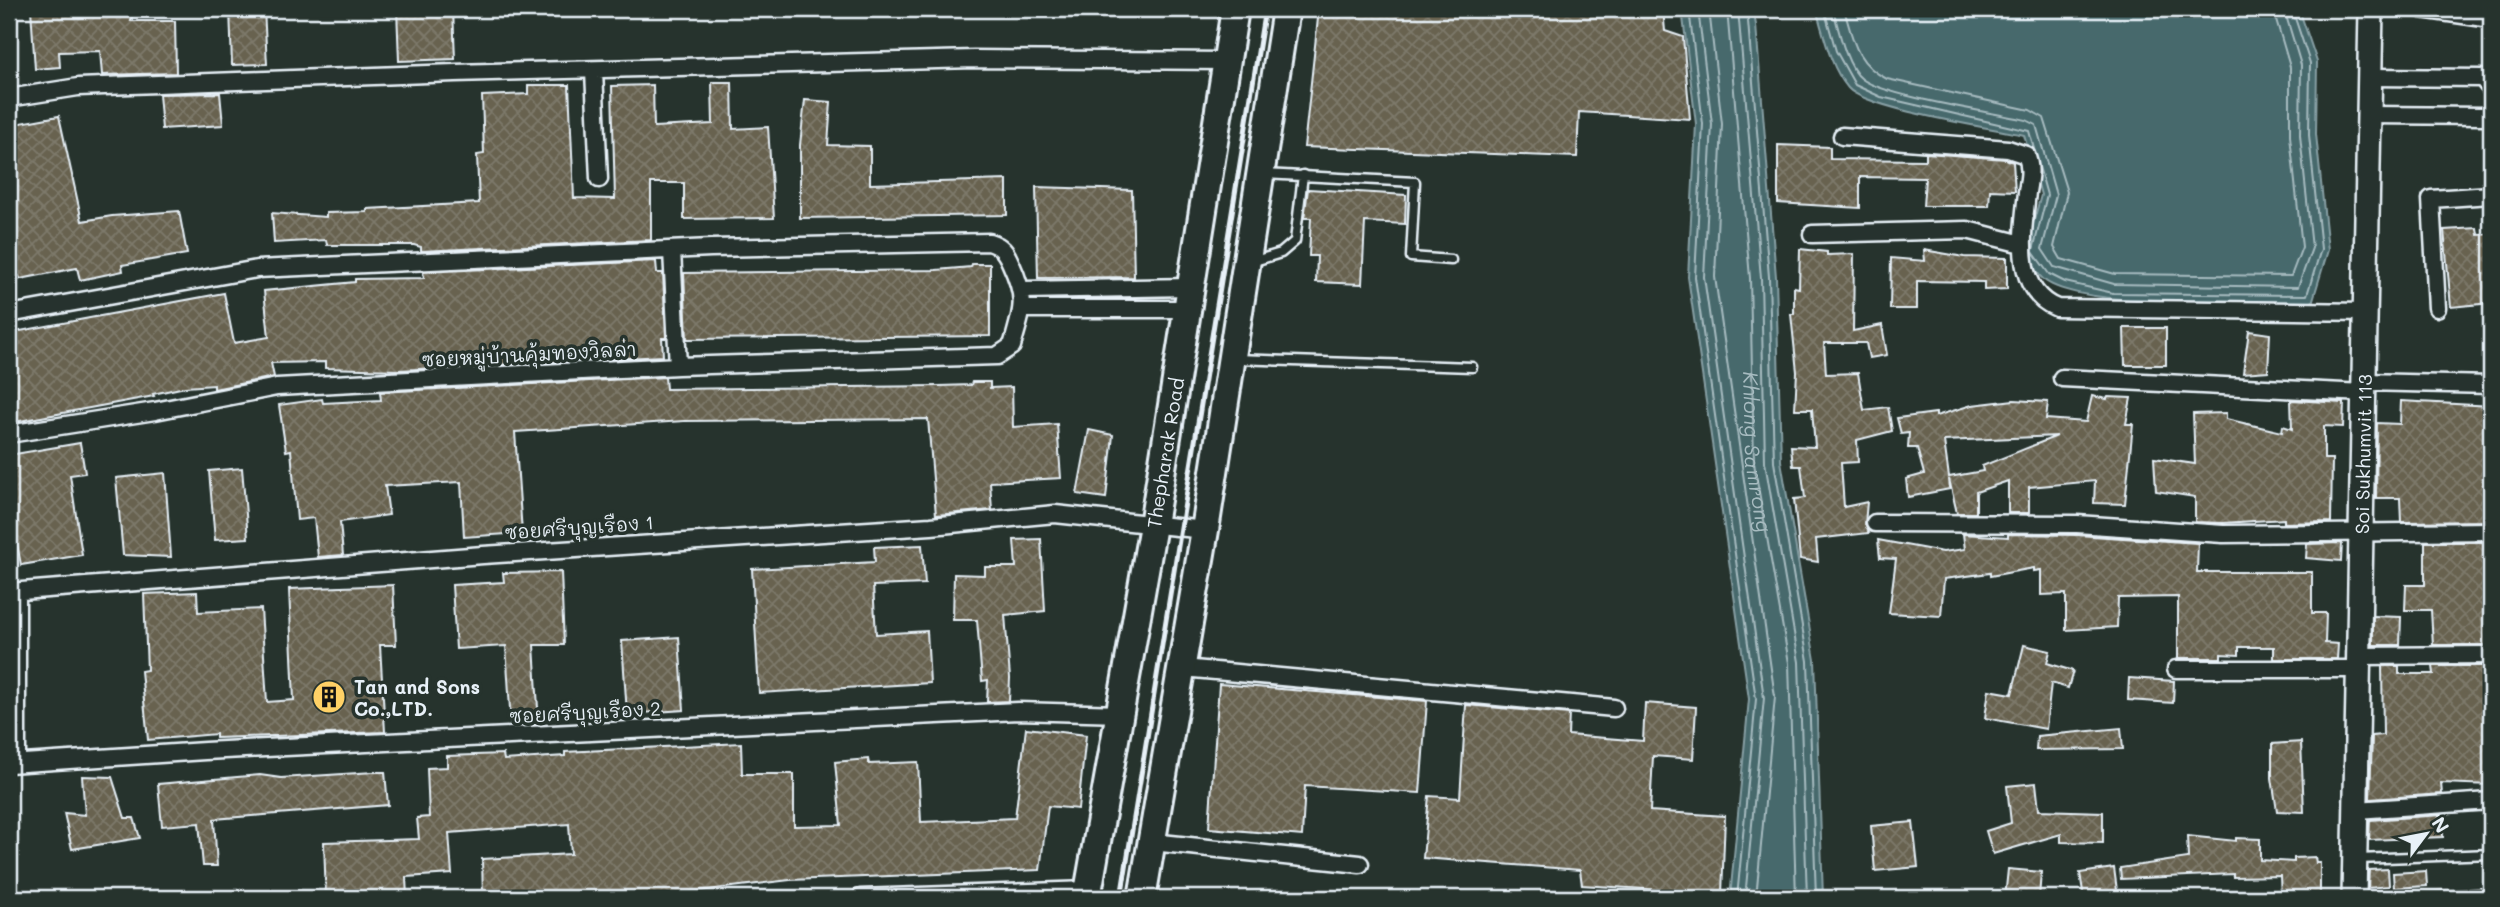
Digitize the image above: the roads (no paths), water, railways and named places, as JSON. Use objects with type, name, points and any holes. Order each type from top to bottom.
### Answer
[{"type":"main road","name":"Thepharak Road","points":[[1088,894],[1153,525],[1236,9]]},
{"type":"main road","points":[[1142,898],[1183,668],[1286,9]]},
{"type":"main road","name":"Soi Sukhumvit 113","points":[[2354,898],[2371,9]]},
{"type":"street","points":[[2421,9],[2491,19]]},
{"type":"street","points":[[9,98],[78,87],[974,59],[1228,61]]},
{"type":"street","points":[[594,71],[599,180]]},
{"type":"street","points":[[2370,76],[2482,78],[2491,89]]},
{"type":"street","points":[[2369,115],[2485,116],[2491,112]]},
{"type":"street","points":[[1842,136],[2020,151],[2030,168],[2022,244],[2030,284],[2037,296],[2057,308],[2365,313]]},
{"type":"street","points":[[2437,308],[2431,199],[2491,195]]},
{"type":"street","points":[[1812,234],[1967,230],[2022,244]]},
{"type":"street","name":"ซอยหมู่บ้านคุ้มทองวิลล่า","points":[[9,314],[257,270],[672,251],[989,242],[1000,245],[1023,290],[1022,309],[1012,346],[997,356],[678,366],[277,387],[155,411],[9,434]]},
{"type":"street","points":[[672,251],[678,366]]},
{"type":"street","points":[[1023,290],[1188,298]]},
{"type":"street","points":[[1022,309],[1188,298]]},
{"type":"street","points":[[2062,378],[2364,388],[2491,385]]},
{"type":"street","name":"ซอยศรีบุญเรือง 1","points":[[13,592],[483,555],[931,526],[1055,514],[1205,530]]},
{"type":"street","points":[[1875,523],[2077,524],[2223,534],[2491,531]]},
{"type":"street","points":[[13,592],[13,764]]},
{"type":"street","points":[[2176,669],[2359,663],[2491,655]]},
{"type":"street","points":[[1183,668],[1614,708]]},
{"type":"street","name":"ซอยศรีบุญเรือง 2","points":[[13,764],[205,751],[1005,712],[1121,714]]},
{"type":"street","points":[[2356,810],[2491,801]]},
{"type":"street","points":[[1152,842],[1360,864]]},
{"type":"street","points":[[860,898],[1088,894]]},
{"type":"lane","points":[[1261,174],[1415,181],[1411,257],[1451,260]]},
{"type":"lane","points":[[1247,263],[1281,253],[1295,241],[1303,175]]},
{"type":"lane","points":[[1232,359],[1472,367]]},
{"type":"lane","points":[[2355,859],[2491,854]]},
{"type":"lane","points":[[2414,898],[2491,893]]},
{"type":"water","name":"Khlong Samrong","points":[[1682,9],[1753,9],[1756,25],[1776,277],[1781,461],[1815,660],[1823,898],[1730,898],[1749,699],[1688,277],[1696,124]]},
{"type":"water","points":[[1816,9],[2299,9],[2317,62],[2316,134],[2328,250],[2312,303],[2130,300],[2092,296],[2062,289],[2043,279],[2025,253],[2041,195],[2024,135],[1903,110],[1859,96],[1848,88],[1837,70]]},
{"type":"railway","points":[[1121,898],[1265,9]]},
{"type":"place","name":"Tan and Sons Co.,LTD.","points":[[329,697]]}]
